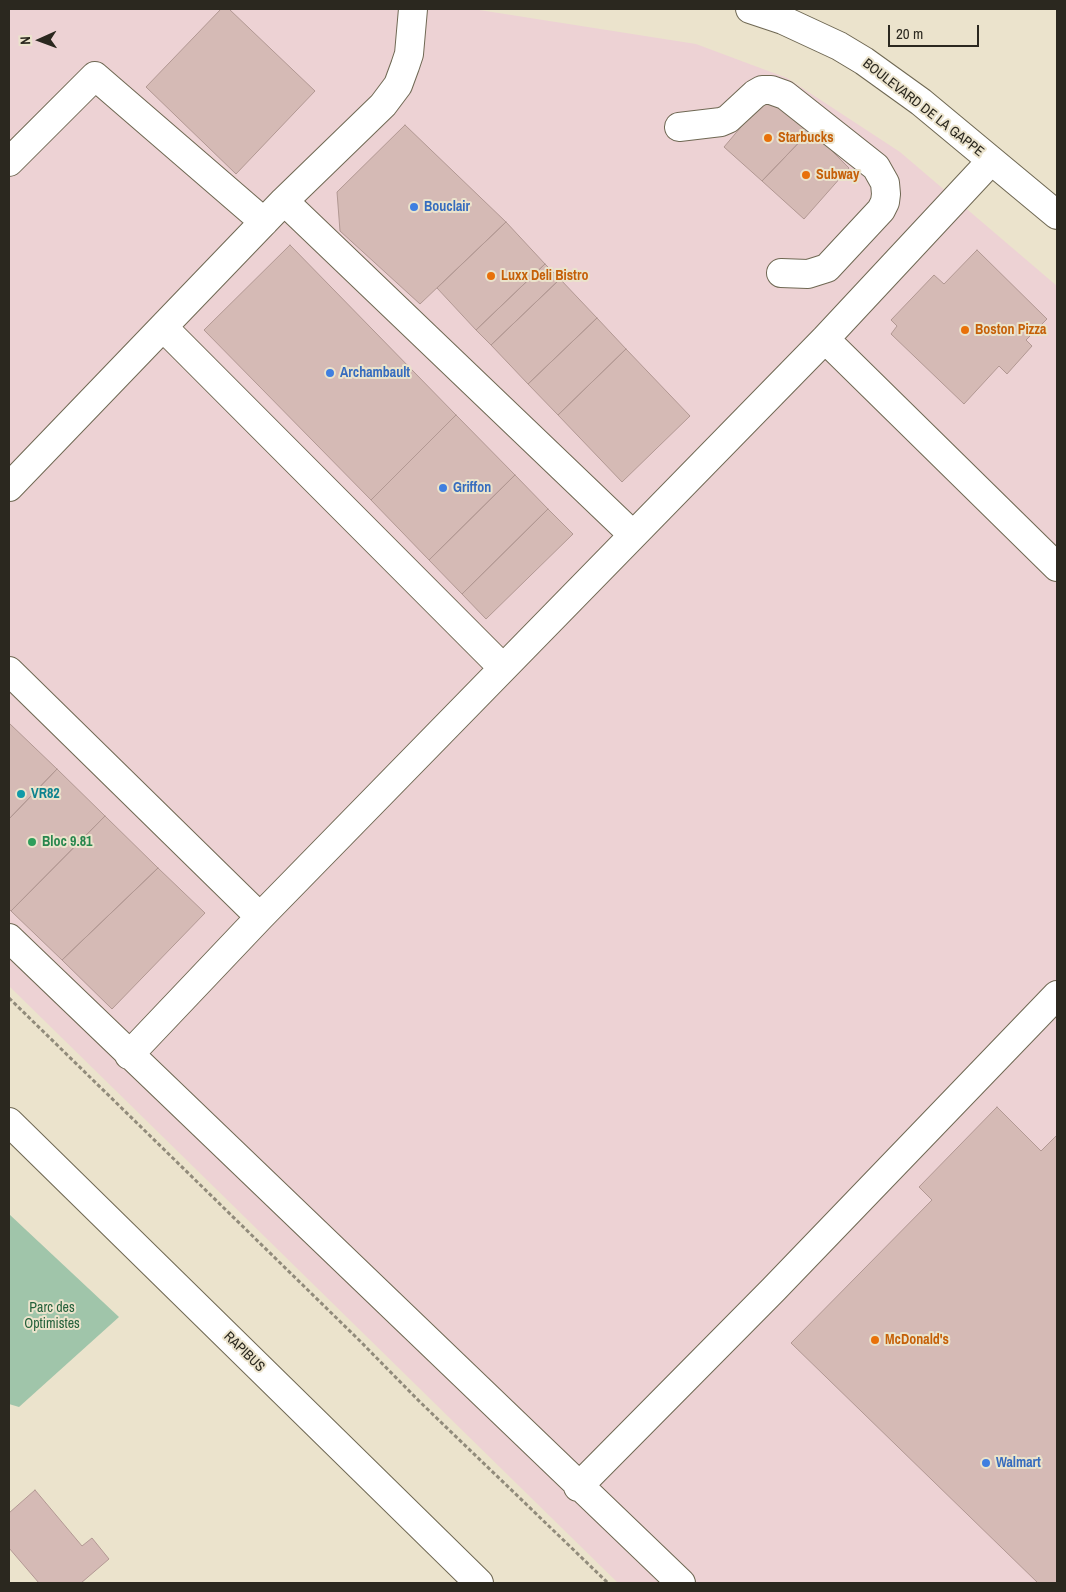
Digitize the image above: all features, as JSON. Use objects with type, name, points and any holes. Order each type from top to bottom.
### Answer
[{"type":"street","points":[[9,487],[284,201],[391,95],[403,75],[409,54],[413,9]]},
{"type":"street","name":"BOULEVARD DE LA GAPPE","points":[[750,9],[790,23],[839,46],[864,61],[921,102],[1057,215]]},
{"type":"street","points":[[9,162],[95,76],[264,222]]},
{"type":"street","points":[[679,127],[721,122],[728,119],[755,94],[762,90],[771,90],[785,95],[876,167],[885,183],[886,194],[885,202],[874,217],[828,268],[808,274],[781,273]]},
{"type":"street","points":[[130,1054],[260,917],[825,339],[992,161]]},
{"type":"street","points":[[284,201],[633,535]]},
{"type":"street","points":[[163,327],[503,668]]},
{"type":"street","points":[[825,339],[1057,567]]},
{"type":"street","points":[[9,671],[260,917]]},
{"type":"street","points":[[9,938],[578,1487],[681,1583]]},
{"type":"street","points":[[578,1487],[779,1283],[1057,995]]},
{"type":"street","name":"RAPIBUS","points":[[9,1122],[479,1583]]},
{"type":"path","points":[[9,998],[420,1402],[608,1583]]},
{"type":"shaded area","points":[[9,9],[473,9],[696,44],[787,78],[900,152],[1057,286],[1057,1583],[618,1583],[9,986]]},
{"type":"green space","name":"Parc des Optimistes","points":[[9,1214],[119,1317],[19,1407],[9,1404]]},
{"type":"building","points":[[221,9],[229,9],[315,91],[236,174],[146,87]]},
{"type":"building","name":"Starbucks","points":[[765,102],[798,117],[811,130],[762,181],[724,147],[746,121],[743,118]]},
{"type":"building","name":"Bouclair","points":[[405,125],[506,222],[420,304],[340,231],[337,192]]},
{"type":"building","name":"Subway","points":[[811,130],[849,168],[804,219],[762,181]]},
{"type":"building","name":"Luxx Deli Bistro","points":[[506,222],[545,264],[476,330],[437,288]]},
{"type":"building","name":"Archambault","points":[[290,245],[456,415],[371,500],[204,330]]},
{"type":"building","name":"Boston Pizza","points":[[977,250],[1047,319],[1026,340],[1032,346],[1007,374],[999,366],[964,404],[891,334],[897,326],[891,320],[934,275],[944,284]]},
{"type":"building","points":[[545,264],[560,279],[491,345],[476,330]]},
{"type":"building","points":[[560,279],[597,318],[528,384],[491,345]]},
{"type":"building","points":[[597,318],[626,349],[558,415],[528,384]]},
{"type":"building","points":[[626,349],[690,416],[622,482],[558,415]]},
{"type":"building","name":"Griffon","points":[[456,415],[515,475],[429,560],[371,500]]},
{"type":"building","points":[[515,475],[548,509],[462,594],[429,560]]},
{"type":"building","points":[[548,509],[573,534],[486,619],[462,594]]},
{"type":"building","name":"VR82","points":[[9,723],[57,769],[9,819]]},
{"type":"building","points":[[57,769],[105,816],[11,911],[9,909],[9,819]]},
{"type":"building","points":[[105,816],[158,868],[62,960],[11,911]]},
{"type":"building","points":[[158,868],[205,913],[112,1009],[62,960]]},
{"type":"building","name":"Walmart","points":[[997,1107],[1041,1151],[1057,1135],[1057,1583],[1038,1583],[791,1343],[932,1200],[919,1187]]},
{"type":"building","points":[[35,1490],[82,1546],[92,1538],[109,1559],[81,1583],[39,1583],[9,1548],[9,1513]]},
{"type":"place","name":"Starbucks","points":[[768,138]]},
{"type":"place","name":"Subway","points":[[806,175]]},
{"type":"place","name":"Bouclair","points":[[414,207]]},
{"type":"place","name":"Luxx Deli Bistro","points":[[491,276]]},
{"type":"place","name":"Boston Pizza","points":[[965,330]]},
{"type":"place","name":"Archambault","points":[[330,373]]},
{"type":"place","name":"Griffon","points":[[443,488]]},
{"type":"place","name":"VR82","points":[[21,794]]},
{"type":"place","name":"Bloc 9.81","points":[[32,842]]},
{"type":"place","name":"McDonald's","points":[[875,1340]]},
{"type":"place","name":"Walmart","points":[[986,1463]]}]
